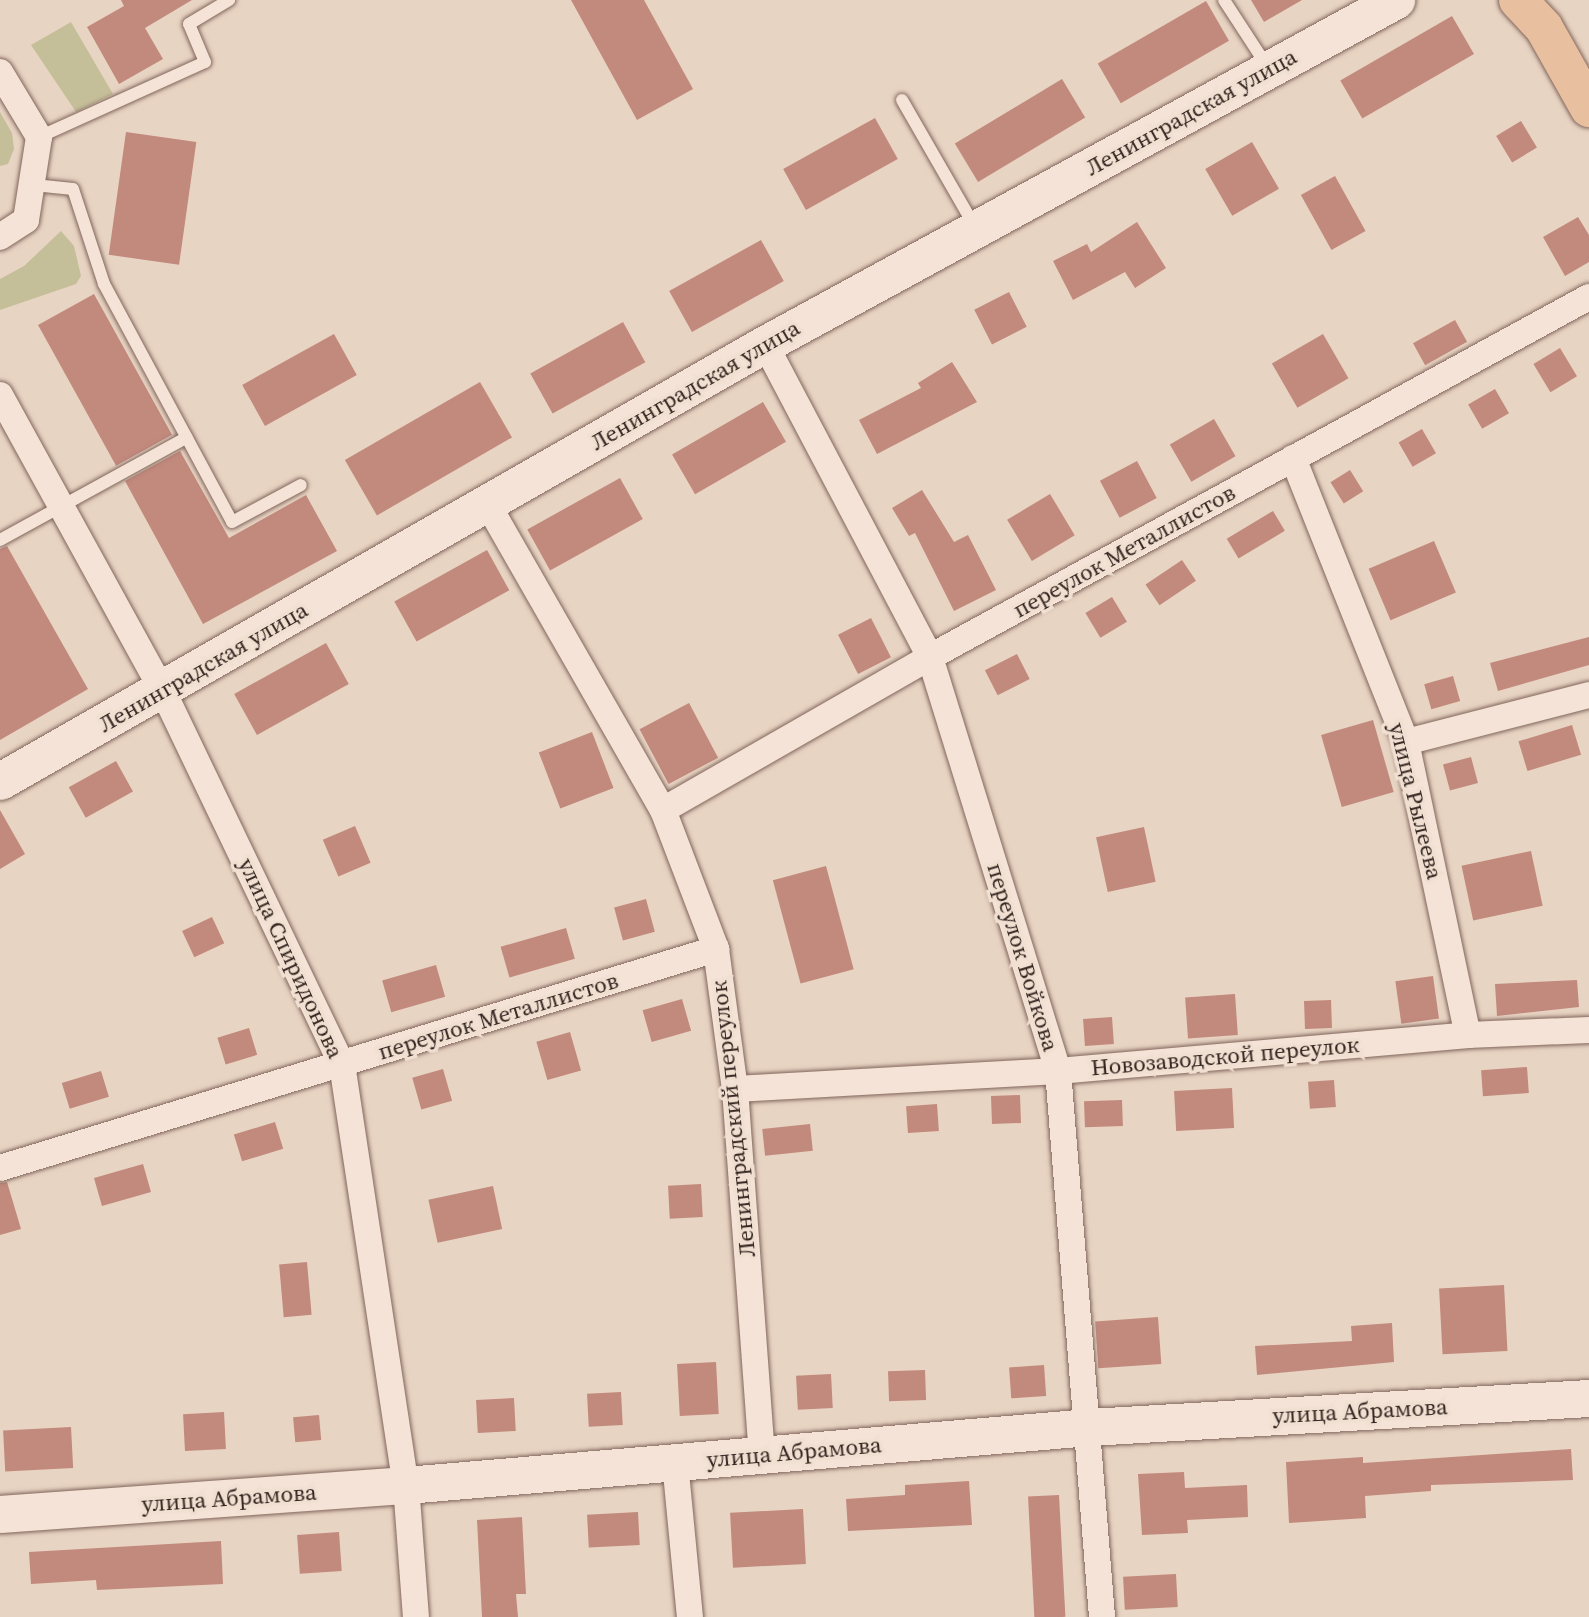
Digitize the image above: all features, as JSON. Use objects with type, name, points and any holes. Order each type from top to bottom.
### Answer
[{"type":"main road","points":[[1518,0],[1544,28],[1589,108]]},
{"type":"street","name":"Ленинградская улица","points":[[0,781],[163,691],[765,344],[1396,0]]},
{"type":"street","points":[[0,72],[39,137],[34,185],[26,220],[0,237]]},
{"type":"street","name":"переулок Металлистов","points":[[663,810],[930,657],[1589,297]]},
{"type":"street","name":"переулок Войкова","points":[[765,344],[930,657],[1058,1071],[1089,1427],[1102,1617]]},
{"type":"street","name":"улица Спиридонова","points":[[0,395],[163,691],[342,1064],[406,1485],[416,1617]]},
{"type":"street","name":"улица Рылеева","points":[[1293,458],[1406,742],[1468,1035]]},
{"type":"street","name":"Ленинградский переулок","points":[[487,503],[663,810],[716,949],[735,1089],[762,1455]]},
{"type":"street","points":[[1406,742],[1589,695]]},
{"type":"street","name":"переулок Металлистов","points":[[0,1168],[716,949]]},
{"type":"street","name":"Новозаводской переулок","points":[[735,1089],[1058,1071],[1468,1035],[1589,1030]]},
{"type":"street","name":"улица Абрамова","points":[[0,1514],[406,1485],[1089,1427],[1589,1398]]},
{"type":"street","points":[[675,1462],[690,1617]]},
{"type":"lane","points":[[39,137],[205,62],[189,24],[229,0]]},
{"type":"lane","points":[[1224,0],[1269,69]]},
{"type":"lane","points":[[902,100],[976,229]]},
{"type":"lane","points":[[34,185],[73,189],[104,284],[232,522],[301,485]]},
{"type":"lane","points":[[0,540],[187,437]]},
{"type":"shaded area","points":[[71,22],[113,94],[76,112],[31,45]]},
{"type":"shaded area","points":[[0,112],[12,133],[14,149],[8,164],[0,166]]},
{"type":"shaded area","points":[[61,231],[74,246],[81,276],[76,284],[0,310],[0,279],[24,266]]},
{"type":"building","points":[[121,0],[192,0],[145,28],[163,59],[119,84],[87,27],[124,6]]},
{"type":"building","points":[[571,0],[644,0],[693,89],[637,120]]},
{"type":"building","points":[[1251,0],[1302,0],[1264,22]]},
{"type":"building","points":[[1206,1],[1229,41],[1121,103],[1098,64]]},
{"type":"building","points":[[1452,16],[1474,54],[1362,119],[1340,80]]},
{"type":"building","points":[[1062,79],[1085,118],[978,182],[955,143]]},
{"type":"building","points":[[875,118],[898,159],[806,210],[783,169]]},
{"type":"building","points":[[1521,121],[1537,148],[1512,163],[1496,136]]},
{"type":"building","points":[[126,132],[196,142],[179,265],[109,255]]},
{"type":"building","points":[[1252,142],[1279,189],[1232,216],[1205,169]]},
{"type":"building","points":[[1335,176],[1366,231],[1331,250],[1301,195]]},
{"type":"building","points":[[1578,217],[1589,235],[1589,262],[1565,276],[1543,237]]},
{"type":"building","points":[[1137,222],[1166,268],[1135,288],[1125,272],[1073,300],[1053,261],[1087,244],[1091,252]]},
{"type":"building","points":[[761,240],[784,281],[692,332],[669,291]]},
{"type":"building","points":[[1009,292],[1027,327],[992,344],[974,310]]},
{"type":"building","points":[[94,294],[172,435],[116,466],[38,325]]},
{"type":"building","points":[[1455,320],[1467,342],[1425,365],[1413,343]]},
{"type":"building","points":[[623,322],[645,362],[553,414],[530,373]]},
{"type":"building","points":[[334,334],[357,375],[265,426],[242,385]]},
{"type":"building","points":[[1323,334],[1348,378],[1297,408],[1272,364]]},
{"type":"building","points":[[1560,348],[1577,376],[1550,392],[1533,364]]},
{"type":"building","points":[[952,362],[977,402],[877,454],[859,420],[921,388],[918,383]]},
{"type":"building","points":[[480,382],[512,437],[377,515],[345,460]]},
{"type":"building","points":[[1495,389],[1509,413],[1482,429],[1468,404]]},
{"type":"building","points":[[763,402],[786,442],[695,494],[672,454]]},
{"type":"building","points":[[1214,419],[1236,456],[1191,482],[1170,444]]},
{"type":"building","points":[[1422,429],[1436,453],[1413,467],[1399,442]]},
{"type":"building","points":[[180,451],[229,538],[306,495],[337,551],[203,624],[125,481]]},
{"type":"building","points":[[1137,461],[1157,498],[1120,518],[1100,481]]},
{"type":"building","points":[[1350,470],[1363,491],[1344,503],[1330,482]]},
{"type":"building","points":[[620,478],[643,519],[550,570],[527,529]]},
{"type":"building","points":[[922,490],[954,542],[968,535],[996,590],[954,611],[915,533],[909,536],[892,508]]},
{"type":"building","points":[[1050,494],[1075,535],[1032,561],[1007,520]]},
{"type":"building","points":[[1273,511],[1285,531],[1239,559],[1227,539]]},
{"type":"building","points":[[1434,541],[1456,593],[1391,620],[1369,569]]},
{"type":"building","points":[[7,546],[88,689],[0,740],[0,549]]},
{"type":"building","points":[[487,550],[509,590],[417,642],[394,601]]},
{"type":"building","points":[[1182,560],[1196,581],[1160,605],[1146,585]]},
{"type":"building","points":[[1112,597],[1127,622],[1100,638],[1085,613]]},
{"type":"building","points":[[871,618],[891,657],[858,674],[838,635]]},
{"type":"building","points":[[1589,637],[1589,665],[1498,691],[1490,663]]},
{"type":"building","points":[[326,643],[349,684],[257,735],[234,694]]},
{"type":"building","points":[[1017,654],[1030,679],[998,695],[985,670]]},
{"type":"building","points":[[1453,676],[1460,701],[1431,709],[1424,684]]},
{"type":"building","points":[[689,703],[718,758],[669,784],[640,729]]},
{"type":"building","points":[[1373,720],[1394,792],[1342,807],[1321,735]]},
{"type":"building","points":[[1572,725],[1581,755],[1528,771],[1518,741]]},
{"type":"building","points":[[592,732],[614,788],[560,808],[539,752]]},
{"type":"building","points":[[1471,757],[1478,783],[1450,791],[1443,765]]},
{"type":"building","points":[[116,761],[133,792],[86,818],[69,787]]},
{"type":"building","points":[[0,810],[25,854],[0,869]]},
{"type":"building","points":[[355,826],[371,863],[338,876],[323,840]]},
{"type":"building","points":[[1144,827],[1156,882],[1108,892],[1096,837]]},
{"type":"building","points":[[1531,851],[1543,906],[1473,921],[1462,866]]},
{"type":"building","points":[[826,866],[854,969],[801,984],[773,880]]},
{"type":"building","points":[[646,899],[655,932],[623,940],[614,908]]},
{"type":"building","points":[[212,917],[224,943],[194,957],[182,931]]},
{"type":"building","points":[[566,928],[575,959],[509,978],[501,947]]},
{"type":"building","points":[[436,965],[445,997],[391,1012],[382,980]]},
{"type":"building","points":[[1433,976],[1439,1019],[1401,1024],[1395,981]]},
{"type":"building","points":[[1577,980],[1579,1007],[1497,1016],[1495,984]]},
{"type":"building","points":[[1235,994],[1238,1035],[1188,1038],[1185,997]]},
{"type":"building","points":[[682,999],[691,1031],[652,1042],[643,1010]]},
{"type":"building","points":[[1331,1000],[1332,1028],[1305,1029],[1304,1001]]},
{"type":"building","points":[[1112,1017],[1114,1044],[1085,1046],[1083,1019]]},
{"type":"building","points":[[249,1028],[257,1055],[226,1064],[217,1038]]},
{"type":"building","points":[[570,1032],[581,1070],[547,1080],[536,1042]]},
{"type":"building","points":[[1527,1067],[1529,1093],[1483,1096],[1481,1070]]},
{"type":"building","points":[[443,1069],[452,1101],[421,1110],[412,1078]]},
{"type":"building","points":[[101,1071],[109,1097],[70,1109],[62,1083]]},
{"type":"building","points":[[1334,1080],[1336,1107],[1310,1109],[1308,1082]]},
{"type":"building","points":[[1232,1088],[1234,1128],[1176,1131],[1174,1091]]},
{"type":"building","points":[[1020,1095],[1021,1123],[992,1124],[991,1096]]},
{"type":"building","points":[[1122,1100],[1123,1126],[1085,1127],[1084,1101]]},
{"type":"building","points":[[937,1104],[939,1131],[908,1133],[906,1106]]},
{"type":"building","points":[[275,1122],[283,1149],[242,1161],[234,1135]]},
{"type":"building","points":[[810,1124],[813,1151],[765,1156],[762,1129]]},
{"type":"building","points":[[143,1164],[151,1192],[102,1206],[94,1178]]},
{"type":"building","points":[[7,1182],[21,1229],[0,1235],[0,1183]]},
{"type":"building","points":[[701,1184],[703,1217],[670,1219],[668,1186]]},
{"type":"building","points":[[493,1186],[502,1229],[438,1243],[428,1200]]},
{"type":"building","points":[[307,1262],[312,1315],[284,1317],[279,1264]]},
{"type":"building","points":[[1504,1285],[1507,1351],[1443,1354],[1439,1288]]},
{"type":"building","points":[[1158,1317],[1161,1364],[1098,1368],[1095,1321]]},
{"type":"building","points":[[1392,1323],[1394,1362],[1257,1375],[1255,1346],[1352,1341],[1351,1326]]},
{"type":"building","points":[[716,1362],[719,1414],[680,1416],[677,1364]]},
{"type":"building","points":[[1044,1365],[1046,1396],[1011,1398],[1009,1367]]},
{"type":"building","points":[[925,1370],[926,1400],[889,1401],[888,1371]]},
{"type":"building","points":[[831,1374],[833,1408],[798,1410],[796,1376]]},
{"type":"building","points":[[621,1392],[623,1425],[589,1427],[587,1394]]},
{"type":"building","points":[[514,1398],[516,1431],[478,1433],[476,1400]]},
{"type":"building","points":[[224,1412],[226,1449],[185,1451],[183,1414]]},
{"type":"building","points":[[319,1415],[321,1440],[295,1442],[293,1417]]},
{"type":"building","points":[[71,1427],[73,1468],[5,1472],[3,1431]]},
{"type":"building","points":[[1571,1449],[1573,1480],[1431,1485],[1431,1491],[1365,1496],[1366,1518],[1289,1523],[1286,1462],[1363,1457],[1363,1463]]},
{"type":"building","points":[[1184,1472],[1185,1488],[1247,1485],[1248,1517],[1187,1520],[1188,1533],[1142,1535],[1138,1474]]},
{"type":"building","points":[[969,1481],[972,1525],[848,1531],[846,1499],[905,1495],[905,1485]]},
{"type":"building","points":[[1059,1495],[1065,1617],[1034,1617],[1028,1497]]},
{"type":"building","points":[[803,1509],[806,1564],[733,1568],[730,1513]]},
{"type":"building","points":[[638,1512],[640,1545],[589,1548],[587,1515]]},
{"type":"building","points":[[522,1517],[526,1594],[516,1594],[518,1617],[482,1617],[477,1520]]},
{"type":"building","points":[[339,1532],[342,1571],[300,1574],[297,1535]]},
{"type":"building","points":[[221,1541],[223,1584],[97,1590],[96,1580],[31,1584],[29,1552]]},
{"type":"building","points":[[1176,1574],[1178,1607],[1125,1610],[1123,1577]]}]
